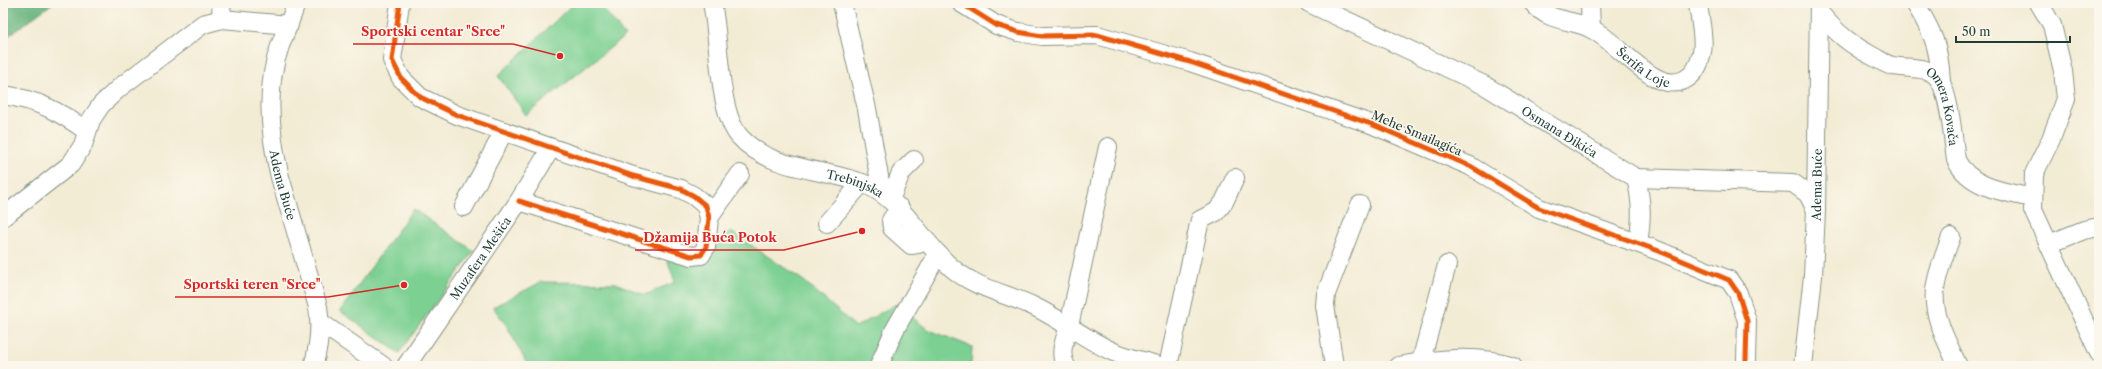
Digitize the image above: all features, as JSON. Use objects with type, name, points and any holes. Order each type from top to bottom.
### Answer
[{"type":"street","name":"Adema Buće","points":[[296,3],[289,25],[279,47],[271,84],[273,142],[280,177],[312,283],[321,323],[313,366]]},
{"type":"street","points":[[400,3],[392,60],[401,78],[420,97],[443,109],[551,148],[633,176],[681,189],[694,196],[706,206],[709,218],[706,247],[701,255],[691,256],[519,201]]},
{"type":"street","name":"Trebinjska","points":[[712,3],[719,66],[729,115],[740,136],[760,154],[798,167],[862,183],[891,200],[953,269],[978,283],[1035,307],[1114,352],[1159,366]]},
{"type":"street","points":[[842,3],[891,200]]},
{"type":"street","name":"Mehe Smailagića","points":[[961,3],[996,25],[1018,32],[1042,36],[1097,35],[1190,62],[1370,124],[1470,166],[1539,208],[1638,243],[1729,280],[1738,293],[1747,321],[1746,360]]},
{"type":"street","name":"Osmana Đikića","points":[[1309,3],[1484,85],[1636,178],[1793,183],[1808,194],[1816,210]]},
{"type":"street","name":"Šerifa Loje","points":[[1533,3],[1538,10],[1549,16],[1591,28],[1652,76],[1669,83],[1685,80],[1696,71],[1703,51],[1698,3]]},
{"type":"street","points":[[1590,3],[1591,28]]},
{"type":"street","points":[[1915,3],[1936,42],[1941,81]]},
{"type":"street","points":[[2039,3],[2052,25],[2063,71],[2066,99],[2051,140],[2034,174],[2033,210],[2099,353]]},
{"type":"street","name":"Adema Buće","points":[[1803,366],[1813,276],[1816,210],[1819,8]]},
{"type":"street","name":"Omera Kovača","points":[[1819,8],[1835,32],[1854,47],[1891,66],[1927,70],[1941,81],[1946,98],[1956,160],[1965,174],[1979,183],[2002,191],[2033,198]]},
{"type":"street","points":[[3,217],[71,164],[82,145],[86,131],[100,105],[119,88],[222,11],[289,25]]},
{"type":"street","points":[[3,95],[27,98],[47,106],[86,131]]},
{"type":"street","points":[[464,207],[504,131]]},
{"type":"street","points":[[1066,366],[1063,361],[1062,350],[1069,326],[1108,147]]},
{"type":"street","name":"Muzafera Mešića","points":[[406,366],[519,201],[551,148]]},
{"type":"street","points":[[891,200],[901,173],[914,160]]},
{"type":"street","points":[[709,218],[740,174]]},
{"type":"street","points":[[1168,366],[1200,220],[1216,212],[1235,178]]},
{"type":"street","points":[[1636,178],[1641,198],[1641,223],[1638,243]]},
{"type":"street","points":[[827,223],[862,183]]},
{"type":"street","points":[[1334,366],[1325,305],[1326,294],[1360,205]]},
{"type":"street","points":[[2049,244],[2084,230],[2099,227]]},
{"type":"street","points":[[1951,237],[1942,263],[1935,292],[1941,328],[1958,366]]},
{"type":"street","points":[[879,366],[894,331],[938,254]]},
{"type":"street","points":[[1421,361],[1447,265]]},
{"type":"street","points":[[321,323],[383,366]]},
{"type":"street","points":[[1398,366],[1421,361],[1471,359],[1496,360],[1513,366]]},
{"type":"green space","points":[[3,3],[53,3],[3,40]]},
{"type":"green space","points":[[574,3],[599,3],[625,36],[526,115],[498,76]]},
{"type":"green space","points":[[413,209],[474,251],[399,353],[340,311]]},
{"type":"green space","points":[[730,231],[804,281],[856,327],[896,304],[927,329],[972,347],[971,366],[528,366],[507,326],[493,307],[541,282],[616,283],[645,295],[675,282],[663,247],[703,259]]},
{"type":"cycle path","points":[[400,3],[392,60],[401,78],[420,97],[457,115],[633,176],[681,189],[694,196],[706,206],[709,218],[706,247],[701,255],[691,256],[519,201]]},
{"type":"cycle path","points":[[961,3],[996,25],[1018,32],[1042,36],[1097,35],[1190,62],[1371,124],[1470,166],[1539,208],[1659,251],[1729,280],[1738,293],[1747,321],[1746,360]]},
{"type":"place","name":"Sportski centar \"Srce\"","points":[[560,56]]},
{"type":"place","name":"Džamija Buća Potok","points":[[862,231]]},
{"type":"place","name":"Sportski teren \"Srce\"","points":[[404,285]]}]
